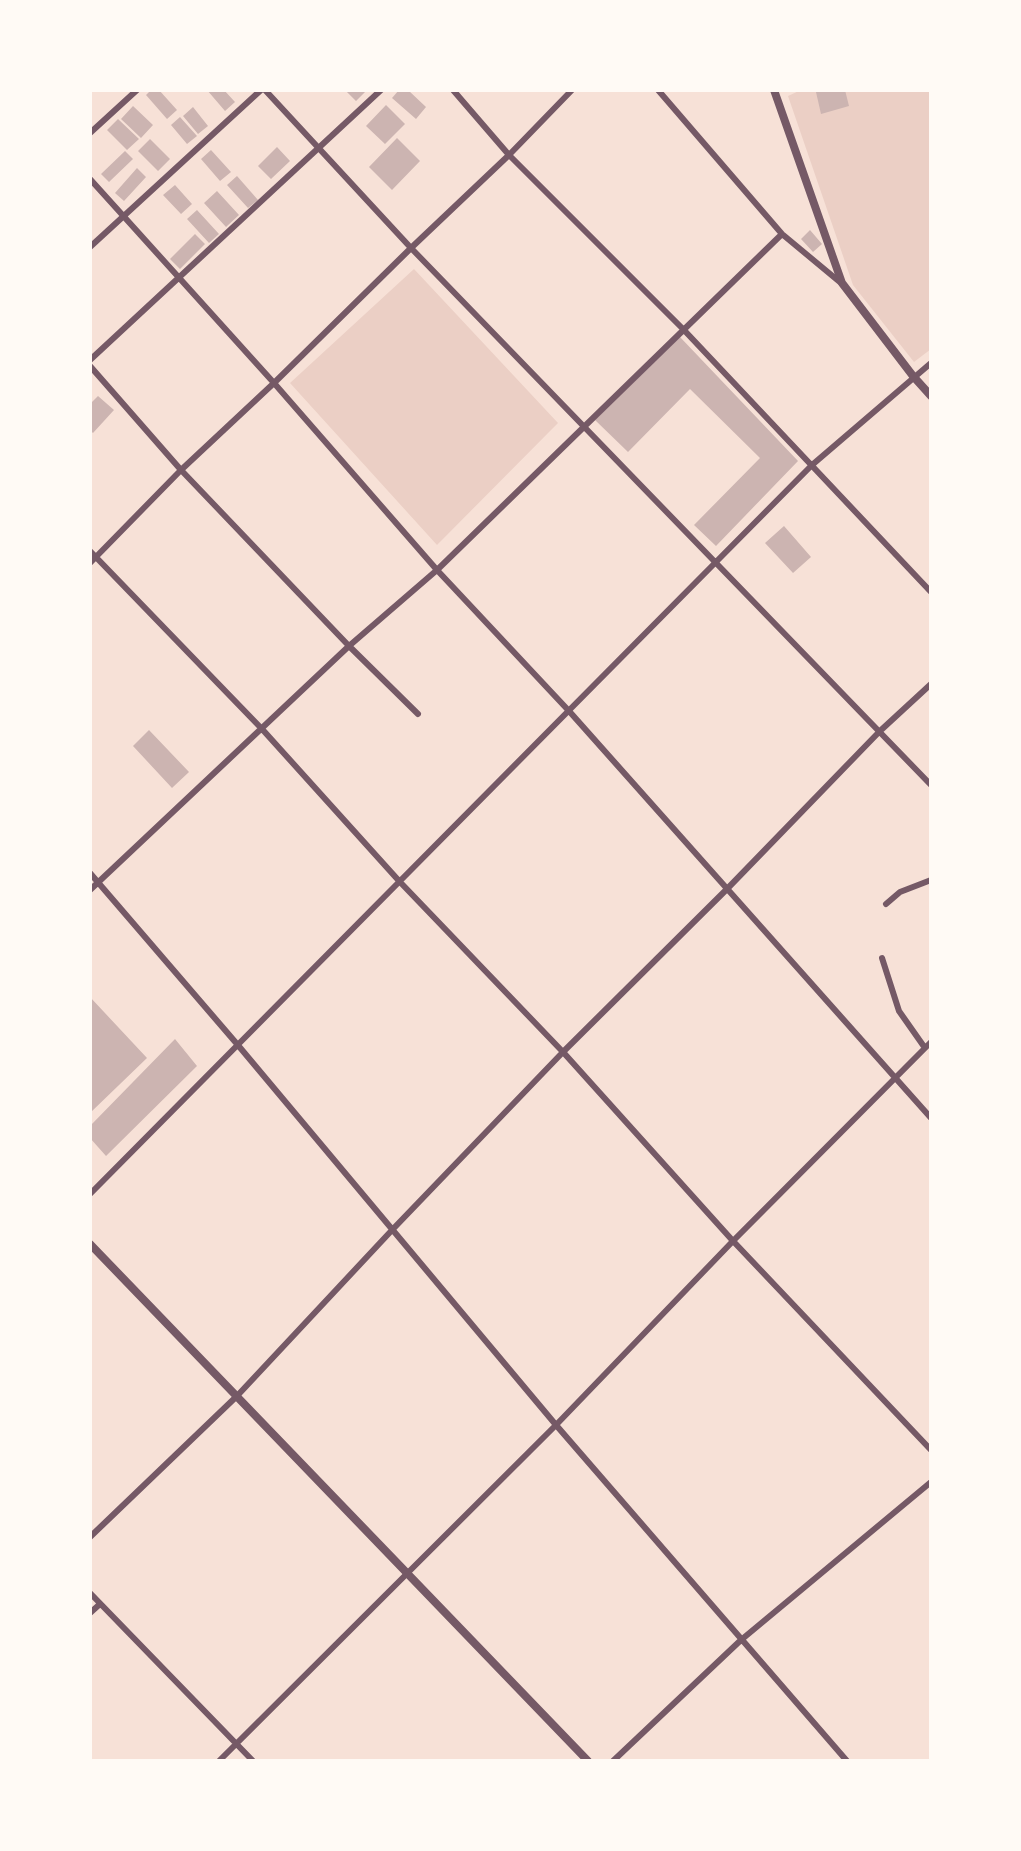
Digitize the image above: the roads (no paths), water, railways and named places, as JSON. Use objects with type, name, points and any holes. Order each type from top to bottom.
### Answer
[{"type":"street","points":[[90,133],[137,90]]},
{"type":"street","points":[[90,247],[263,90],[411,248],[931,785]]},
{"type":"street","points":[[90,360],[381,90]]},
{"type":"street","points":[[453,90],[509,155],[683,329],[931,592]]},
{"type":"street","points":[[90,563],[181,470],[509,155],[572,90]]},
{"type":"street","points":[[658,90],[782,234],[842,283],[931,396]]},
{"type":"street","points":[[774,90],[842,283]]},
{"type":"street","points":[[90,179],[274,383],[437,570],[569,711],[931,1118]]},
{"type":"street","points":[[90,890],[349,646],[437,570],[782,234]]},
{"type":"street","points":[[90,1194],[812,465],[913,376],[931,363]]},
{"type":"street","points":[[90,366],[181,470],[349,646],[418,714]]},
{"type":"street","points":[[90,551],[262,729],[400,882],[563,1052],[733,1241],[931,1450]]},
{"type":"street","points":[[90,1537],[237,1396],[563,1052],[727,889],[880,731],[931,684]]},
{"type":"street","points":[[90,873],[237,1044],[556,1425],[847,1761]]},
{"type":"street","points":[[886,904],[900,892],[931,880]]},
{"type":"street","points":[[882,958],[899,1011],[925,1048]]},
{"type":"street","points":[[219,1761],[556,1425],[733,1241],[931,1042]]},
{"type":"street","points":[[90,1244],[588,1761]]},
{"type":"street","points":[[613,1761],[741,1640],[931,1482]]},
{"type":"street","points":[[90,1593],[253,1761]]},
{"type":"street","points":[[90,1613],[100,1604]]}]
